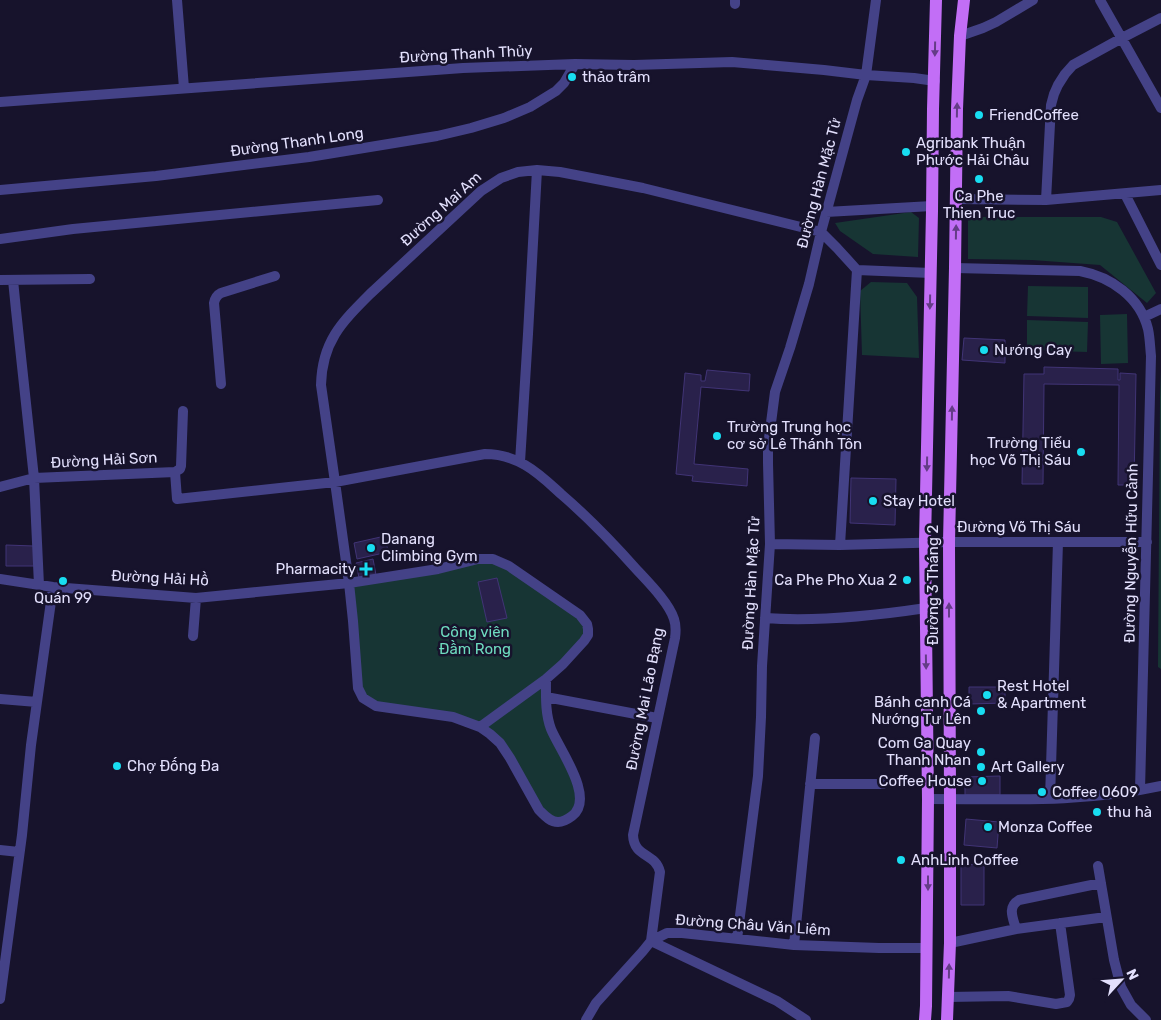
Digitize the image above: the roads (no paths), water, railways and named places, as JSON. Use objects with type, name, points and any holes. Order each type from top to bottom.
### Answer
[{"type":"main road","name":"Đường 3 Tháng 2","points":[[925,1020],[928,799],[925,542],[936,0]]},
{"type":"main road","name":"Đường 3 Tháng 2","points":[[947,1020],[950,943],[949,542],[956,268],[957,109],[960,36],[964,0]]},
{"type":"street","points":[[177,0],[184,88]]},
{"type":"street","name":"Đường Hàn Mặc Tử","points":[[737,939],[758,776],[762,666],[770,544],[768,446],[776,392],[809,284],[856,100],[866,75],[876,0]]},
{"type":"street","points":[[960,36],[996,22],[1033,0]]},
{"type":"street","points":[[1100,0],[1161,108]]},
{"type":"street","points":[[1046,200],[1051,105],[1054,94],[1065,74],[1074,65],[1161,18]]},
{"type":"street","name":"Đường Thanh Thủy","points":[[0,102],[463,68],[575,64],[634,65],[732,62],[935,81]]},
{"type":"street","name":"Đường Thanh Long","points":[[0,190],[156,176],[309,157],[437,136],[504,118],[530,107],[556,92],[564,83],[575,64]]},
{"type":"street","points":[[520,462],[536,170]]},
{"type":"street","name":"Đường Mai Am","points":[[480,727],[453,717],[376,706],[364,698],[358,688],[349,583],[321,385],[321,371],[329,344],[352,312],[490,184],[509,174],[536,170],[560,172],[642,188],[821,232],[857,270]]},
{"type":"street","points":[[956,205],[1046,200],[1161,190]]},
{"type":"street","points":[[1125,194],[1161,265]]},
{"type":"street","points":[[0,238],[73,229],[378,200]]},
{"type":"street","points":[[826,212],[932,209]]},
{"type":"street","name":"Đường Nguyễn Hữu Cảnh","points":[[956,268],[1071,271],[1092,274],[1103,278],[1133,299],[1148,327],[1150,356],[1147,542],[1140,790]]},
{"type":"street","points":[[840,545],[857,270],[931,273]]},
{"type":"street","points":[[221,384],[215,299],[221,293],[275,276]]},
{"type":"street","points":[[0,280],[90,278]]},
{"type":"street","points":[[13,280],[34,478],[39,585]]},
{"type":"street","points":[[1144,317],[1161,309]]},
{"type":"street","points":[[175,472],[181,466],[183,411]]},
{"type":"street","name":"Đường Mai Lão Bạng","points":[[335,482],[485,454],[501,455],[520,462],[548,482],[602,532],[653,588],[672,613],[676,624],[675,638],[633,835],[633,841],[638,850],[654,861],[660,872],[651,941]]},
{"type":"street","name":"Đường Hải Sơn","points":[[0,487],[34,478],[175,472],[177,499],[335,482]]},
{"type":"street","points":[[1050,799],[1058,542]]},
{"type":"street","name":"Đường Võ Thị Sáu","points":[[770,544],[1147,542]]},
{"type":"street","name":"Đường Hải Hồ","points":[[0,579],[53,587],[196,598],[349,583],[438,569],[478,559],[493,559],[509,566],[580,615],[587,624],[588,634],[584,641],[546,680]]},
{"type":"street","points":[[0,999],[19,852],[30,745],[53,587]]},
{"type":"street","points":[[193,636],[196,598]]},
{"type":"street","points":[[765,618],[783,620],[826,618],[882,614],[926,608]]},
{"type":"street","points":[[546,680],[546,698],[551,730],[569,763],[580,796],[580,804],[576,812],[564,821],[558,822],[544,816],[539,810],[510,758],[495,738],[480,727],[546,680]]},
{"type":"street","points":[[0,698],[37,702]]},
{"type":"street","points":[[546,698],[658,718]]},
{"type":"street","points":[[794,945],[815,738]]},
{"type":"street","points":[[810,784],[883,784]]},
{"type":"street","points":[[928,799],[1050,799],[1140,790],[1161,786]]},
{"type":"street","points":[[0,850],[19,852]]},
{"type":"street","points":[[1098,866],[1114,960],[1121,987],[1131,1005],[1146,1020]]},
{"type":"street","points":[[1016,929],[1012,910],[1014,902],[1101,883]]},
{"type":"street","points":[[950,943],[1016,929],[1106,917]]},
{"type":"street","points":[[948,997],[1008,996],[1056,1004],[1067,1002],[1070,995],[1060,923]]},
{"type":"street","name":"Đường Châu Văn Liêm","points":[[651,941],[662,935],[674,933],[794,945],[927,948]]},
{"type":"street","points":[[586,1020],[596,1003],[651,941],[777,1001],[806,1020]]},
{"type":"place","name":"thảo trâm","points":[[572,77]]},
{"type":"place","name":"FriendCoffee","points":[[979,115]]},
{"type":"place","name":"Agribank Thuận Phước Hải Châu","points":[[906,152]]},
{"type":"place","name":"Ca Phe Thien Truc","points":[[979,179]]},
{"type":"place","name":"Nướng Cay","points":[[984,350]]},
{"type":"place","name":"Trường Trung học cơ sở Lê Thánh Tôn","points":[[717,436]]},
{"type":"place","name":"Trường Tiểu học Võ Thị Sáu","points":[[1081,452]]},
{"type":"place","name":"Stay Hotel","points":[[873,501]]},
{"type":"place","name":"Danang Climbing Gym","points":[[371,548]]},
{"type":"place","name":"Pharmacity","points":[[366,569]]},
{"type":"place","name":"Ca Phe Pho Xua 2","points":[[907,580]]},
{"type":"place","name":"Quán 99","points":[[63,581]]},
{"type":"place","name":"Rest Hotel & Apartment","points":[[987,695]]},
{"type":"place","name":"Bánh canh Cá Nướng Tư Lên","points":[[981,711]]},
{"type":"place","name":"Com Ga Quay Thanh Nhan","points":[[981,752]]},
{"type":"place","name":"Chợ Đống Đa","points":[[117,766]]},
{"type":"place","name":"Art Gallery","points":[[981,767]]},
{"type":"place","name":"Coffee House","points":[[982,781]]},
{"type":"place","name":"Coffee 0609","points":[[1042,792]]},
{"type":"place","name":"thu hà","points":[[1097,812]]},
{"type":"place","name":"Monza Coffee","points":[[988,827]]},
{"type":"place","name":"AnhLinh Coffee","points":[[901,860]]},
{"type":"park label","name":"Công viên Đầm Rong","points":[[475,640]]}]
